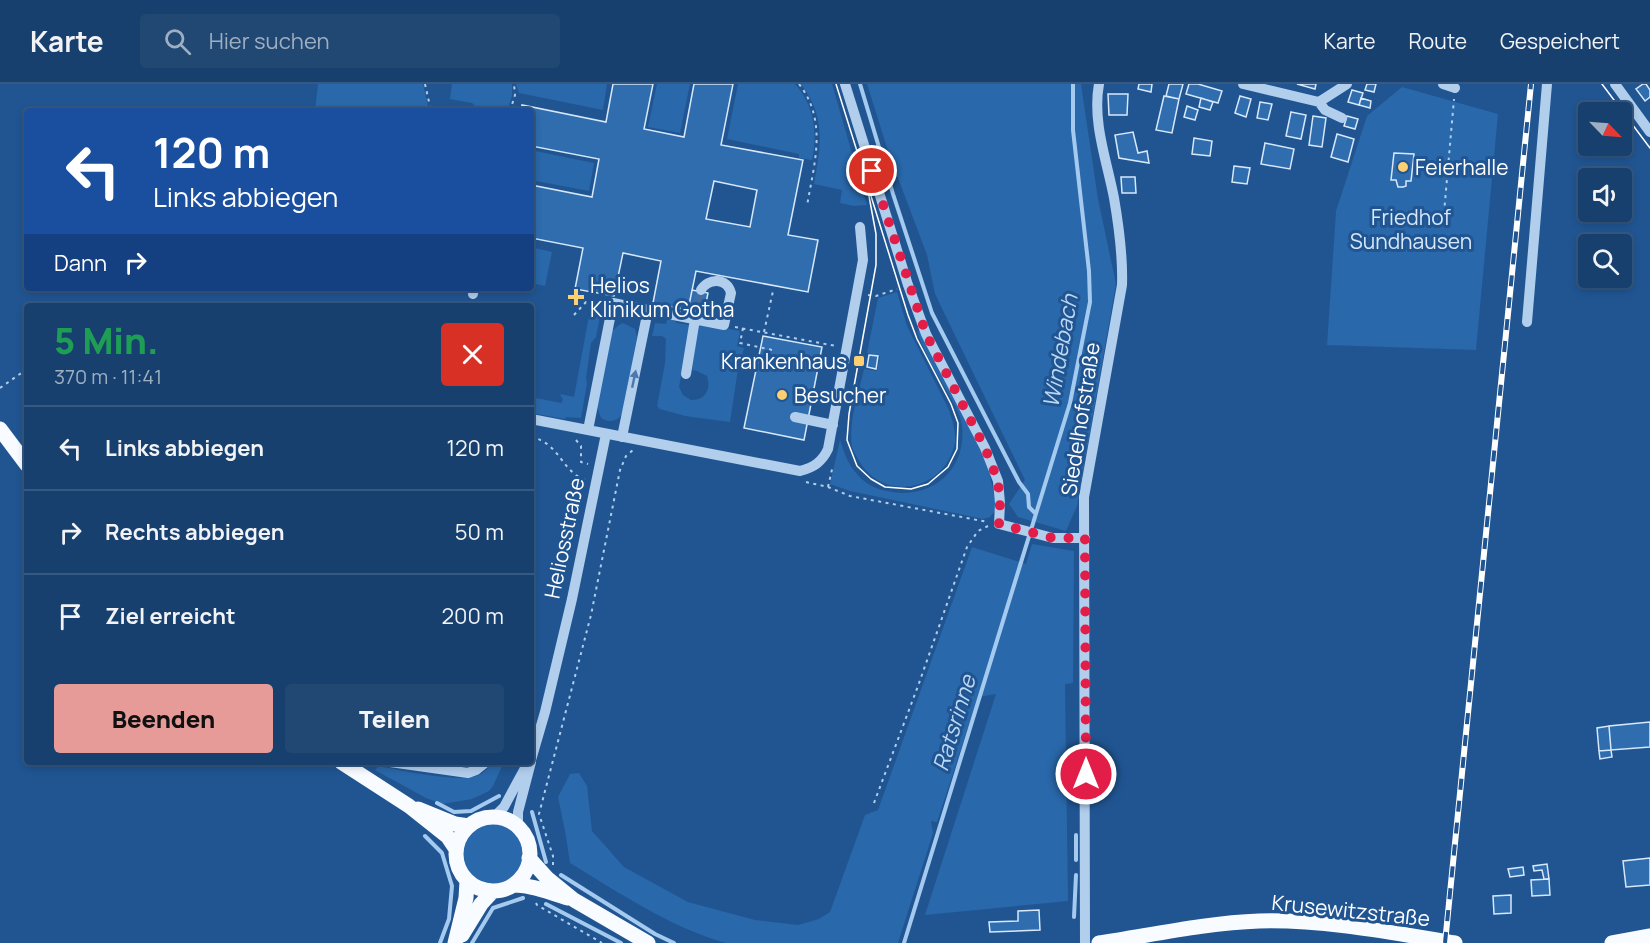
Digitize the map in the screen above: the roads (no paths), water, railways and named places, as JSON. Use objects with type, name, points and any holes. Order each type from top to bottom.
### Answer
[{"type":"main road","points":[[0,429],[24,461]]},
{"type":"main road","points":[[345,765],[409,806],[448,837],[456,849]]},
{"type":"main road","points":[[409,806],[455,824],[468,826]]},
{"type":"main road","points":[[514,885],[525,873],[529,858],[528,842],[518,827],[506,820],[494,817],[485,818],[468,826],[456,849],[460,872],[467,881],[481,889],[493,891],[514,885],[544,883]]},
{"type":"main road","points":[[529,858],[544,883],[648,943]]},
{"type":"main road","points":[[457,943],[467,881]]},
{"type":"main road","points":[[457,943],[481,904],[493,891]]},
{"type":"main road","name":"Krusewitzstraße","points":[[1099,943],[1224,924],[1268,921],[1315,923],[1455,943]]},
{"type":"main road","points":[[1612,943],[1650,936]]},
{"type":"street","points":[[845,84],[908,285],[926,334],[985,448],[998,481],[999,524],[1053,538],[1085,538]]},
{"type":"street","name":"Siedelhofstraße","points":[[1085,943],[1084,497],[1122,285],[1114,198],[1099,130],[1097,106],[1099,84]]},
{"type":"street","points":[[1243,84],[1319,102],[1325,110],[1342,118]]},
{"type":"street","points":[[1319,102],[1347,84]]},
{"type":"street","points":[[1443,84],[1455,88]]},
{"type":"street","points":[[1527,322],[1546,84]]},
{"type":"street","points":[[1615,84],[1650,132]]},
{"type":"street","points":[[534,420],[800,471],[814,467],[824,458],[828,448],[847,349],[863,260],[860,227]]},
{"type":"street","points":[[588,430],[613,303],[724,325],[730,288],[723,282],[714,280],[705,283],[700,290]]},
{"type":"street","points":[[621,437],[648,310]]},
{"type":"street","points":[[686,374],[695,319]]},
{"type":"street","points":[[795,417],[832,425]]},
{"type":"street","name":"Heliosstraße","points":[[534,750],[546,712],[567,621],[606,434]]},
{"type":"street","points":[[411,765],[468,773],[484,765]]},
{"type":"street","points":[[494,817],[504,807],[528,765]]},
{"type":"street","points":[[518,827],[518,812],[530,765]]},
{"type":"waterway","points":[[860,84],[932,313],[1019,482],[1028,494],[1029,507],[1035,513]]},
{"type":"waterway","name":"Ratsrinne","points":[[904,943],[1070,403],[1090,302],[1089,271],[1073,130],[1073,84]]},
{"type":"waterway","points":[[437,803],[454,812],[471,811],[499,796]]},
{"type":"waterway","points":[[532,812],[546,862]]},
{"type":"waterway","points":[[1076,835],[1076,860]]},
{"type":"waterway","points":[[425,836],[442,853],[452,886],[449,919],[440,943]]},
{"type":"waterway","points":[[561,875],[655,934],[674,943]]},
{"type":"waterway","points":[[1074,917],[1076,875]]},
{"type":"waterway","points":[[472,943],[493,908],[523,898]]},
{"type":"waterway","points":[[546,904],[621,943]]},
{"type":"tunnel","points":[[695,319],[701,290]]},
{"type":"tram line","points":[[836,84],[866,180],[908,315],[917,339],[951,404],[958,423],[957,449],[948,467],[928,484],[911,489],[885,487],[871,479],[857,466],[847,440],[849,414],[876,265],[876,234],[866,180]]},
{"type":"tram line","points":[[1602,84],[1650,148]]},
{"type":"railway","points":[[1445,943],[1531,84]]},
{"type":"place","name":"Feierhalle","points":[[1403,167]]},
{"type":"place","name":"Helios Klinikum Gotha","points":[[576,297]]},
{"type":"place","name":"Krankenhaus","points":[[859,361]]},
{"type":"place","name":"Besucher","points":[[782,395]]},
{"type":"park label","name":"Friedhof Sundhausen","points":[[1411,229]]},
{"type":"water label","name":"Windebach","points":[[1060,351]]}]
